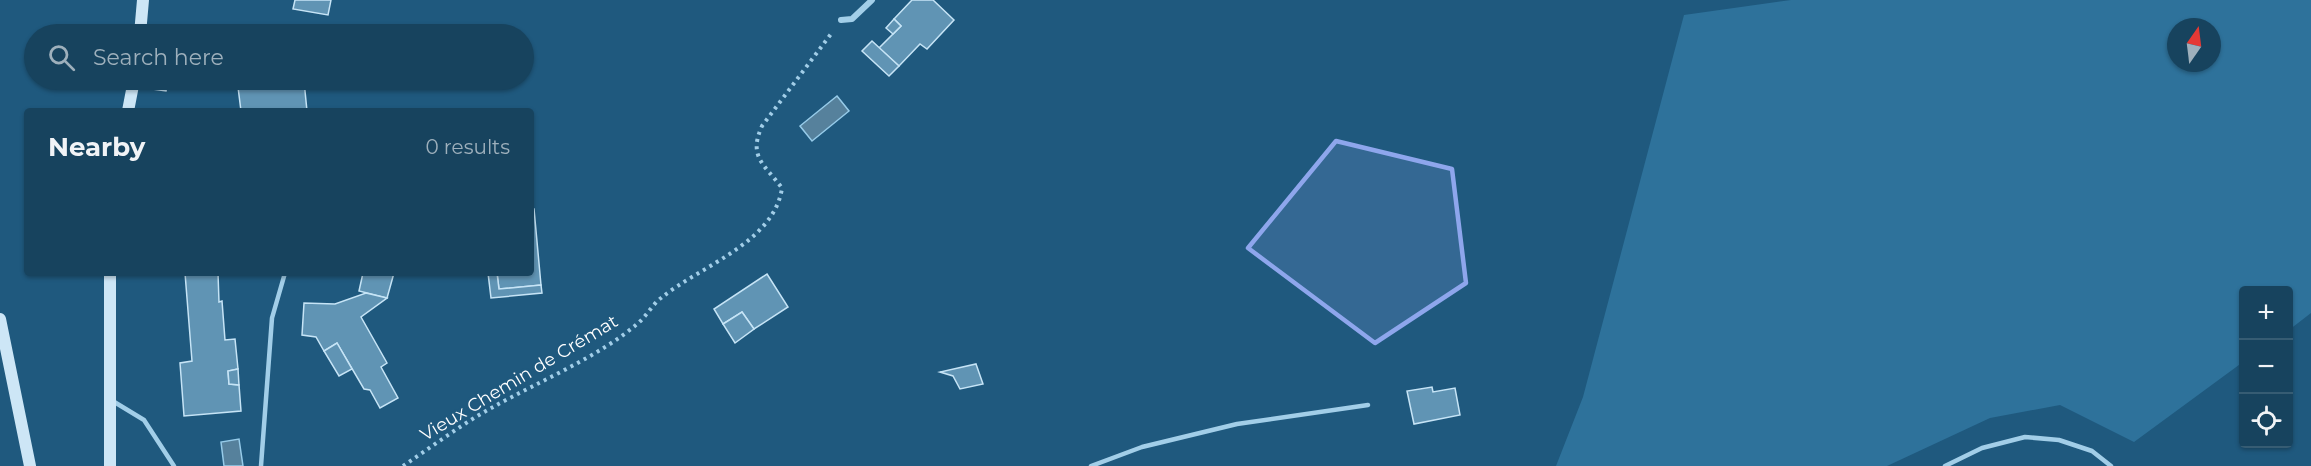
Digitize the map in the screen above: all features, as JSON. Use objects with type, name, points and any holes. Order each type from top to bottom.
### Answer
[{"type":"street","points":[[141,24],[143,0]]},
{"type":"street","points":[[841,20],[852,19],[872,0]]},
{"type":"street","points":[[129,108],[132,90]]},
{"type":"street","points":[[110,276],[110,466]]},
{"type":"street","points":[[0,319],[30,466]]},
{"type":"lane","points":[[261,466],[272,318],[284,276]]},
{"type":"lane","points":[[109,399],[144,420],[174,466]]},
{"type":"lane","points":[[1091,466],[1142,447],[1237,424],[1368,405]]},
{"type":"lane","points":[[1946,466],[1982,448],[2025,437],[2060,440],[2092,451],[2111,466]]},
{"type":"path","name":"Vieux Chemin de Crémat","points":[[403,466],[491,408],[598,350],[637,324],[661,298],[746,242],[771,216],[780,202],[782,188],[756,155],[756,140],[762,126],[841,20]]},
{"type":"highlighted area","points":[[1336,141],[1452,169],[1466,283],[1375,343],[1248,248]]},
{"type":"shaded area","points":[[1791,0],[2311,0],[2311,313],[2293,327],[2293,286],[2239,286],[2239,365],[2134,442],[2060,405],[1990,418],[1887,466],[1556,466],[1583,397],[1684,15]]},
{"type":"shaded area","points":[[837,96],[849,111],[812,141],[800,126]]},
{"type":"shaded area","points":[[239,439],[243,466],[224,466],[221,442]]},
{"type":"building","points":[[295,0],[331,0],[328,15],[293,9]]},
{"type":"building","points":[[912,0],[933,0],[954,20],[927,49],[920,44],[899,66],[879,48],[901,26],[894,19]]},
{"type":"building","points":[[894,19],[901,26],[893,34],[886,28]]},
{"type":"building","points":[[872,41],[899,66],[889,76],[862,51]]},
{"type":"building","points":[[238,90],[305,90],[307,108],[241,108]]},
{"type":"building","points":[[534,209],[541,285],[499,289],[497,276],[534,276]]},
{"type":"building","points":[[767,274],[788,307],[754,329],[742,312],[723,324],[714,309]]},
{"type":"building","points":[[185,276],[218,276],[219,302],[222,301],[225,340],[235,339],[238,369],[228,371],[229,384],[239,385],[241,411],[184,416],[180,363],[192,361]]},
{"type":"building","points":[[362,276],[393,276],[387,298],[359,291]]},
{"type":"building","points":[[488,276],[497,276],[499,289],[541,285],[542,293],[491,298]]},
{"type":"building","points":[[366,293],[387,298],[361,317],[387,363],[381,367],[398,398],[380,408],[370,390],[364,389],[337,343],[324,351],[316,337],[302,335],[304,303],[335,304]]},
{"type":"building","points":[[742,312],[754,329],[735,343],[723,324]]},
{"type":"building","points":[[337,343],[352,369],[339,376],[324,351]]},
{"type":"building","points":[[976,364],[983,384],[960,389],[953,376],[940,372]]},
{"type":"building","points":[[238,369],[239,385],[229,384],[228,371]]},
{"type":"building","points":[[1432,387],[1433,392],[1455,388],[1460,415],[1414,424],[1407,391]]}]
